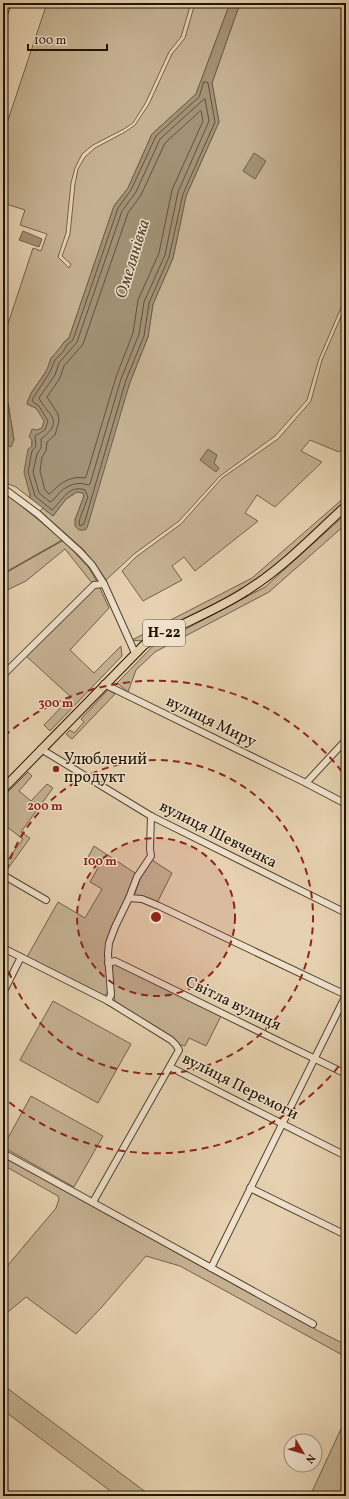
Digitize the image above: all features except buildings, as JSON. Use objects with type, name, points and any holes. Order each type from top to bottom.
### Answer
[{"type":"main road","name":"Н-22","points":[[3,789],[104,684],[144,645],[164,633],[224,604],[255,586],[278,568],[346,506]]},
{"type":"street","points":[[3,17],[8,3]]},
{"type":"street","points":[[3,488],[38,514],[80,552],[92,565],[104,584],[135,653]]},
{"type":"street","points":[[3,675],[94,585],[104,584]]},
{"type":"street","name":"вулиця Миру","points":[[104,684],[346,804]]},
{"type":"street","points":[[306,783],[346,740]]},
{"type":"street","name":"вулиця Шевченка","points":[[41,749],[151,816],[346,913]]},
{"type":"street","points":[[108,1001],[111,994],[108,963],[109,943],[137,877],[151,856],[151,816]]},
{"type":"street","points":[[3,875],[46,900]]},
{"type":"street","points":[[129,898],[142,899],[159,906],[346,995],[211,1268]]},
{"type":"street","name":"вулиця Перемоги","points":[[3,948],[108,1001],[171,1040],[179,1050],[170,1067],[346,1156]]},
{"type":"street","points":[[3,994],[21,957]]},
{"type":"street","name":"Світла вулиця","points":[[108,963],[115,961],[346,1074]]},
{"type":"street","points":[[93,1202],[170,1067]]},
{"type":"street","points":[[3,1153],[313,1324]]},
{"type":"street","points":[[250,1188],[346,1235]]},
{"type":"shaded area","points":[[47,3],[191,3],[181,37],[169,52],[146,102],[133,123],[93,145],[82,154],[75,168],[71,183],[66,233],[58,257],[69,268],[71,264],[62,256],[70,234],[78,169],[85,157],[95,148],[135,125],[149,104],[172,54],[185,38],[195,3],[230,3],[196,94],[152,134],[128,188],[114,206],[69,338],[51,358],[47,370],[31,393],[27,404],[36,408],[45,421],[42,428],[37,430],[32,440],[30,498],[16,487],[3,482],[3,422],[5,444],[14,440],[8,403],[3,403],[3,339],[33,248],[41,251],[47,234],[20,225],[25,210],[3,203],[3,135]]},
{"type":"shaded area","points":[[240,3],[346,3],[346,296],[319,359],[307,400],[275,436],[220,476],[179,521],[134,554],[106,580],[83,549],[40,511],[43,508],[53,516],[66,499],[77,492],[83,493],[84,496],[75,520],[148,337],[153,304],[173,258],[186,196],[219,122],[212,83]]},
{"type":"shaded area","points":[[346,305],[346,445],[339,452],[310,440],[301,451],[322,462],[275,507],[257,495],[245,513],[258,521],[195,571],[184,557],[172,566],[182,580],[143,601],[122,571],[136,557],[181,524],[222,478],[278,439],[311,401],[322,360]]},
{"type":"shaded area","points":[[3,491],[63,540],[89,568],[97,582],[92,583],[65,549],[26,581],[3,592]]},
{"type":"shaded area","points":[[346,496],[346,502],[253,584],[222,602],[171,625],[141,641],[132,640],[252,578]]},
{"type":"shaded area","points":[[346,514],[346,524],[269,592],[155,652],[136,670],[128,692],[117,683],[152,647],[265,587]]},
{"type":"shaded area","points":[[99,586],[109,608],[70,650],[94,673],[121,646],[122,656],[50,731],[44,725],[71,697],[26,656],[94,587]]},
{"type":"shaded area","points":[[108,690],[115,694],[72,739],[66,734],[70,730],[74,733],[84,722],[81,719]]},
{"type":"shaded area","points":[[28,772],[32,776],[19,791],[31,801],[47,784],[53,788],[21,832],[30,838],[4,874],[3,866],[23,839],[3,824],[3,797]]},
{"type":"shaded area","points":[[94,846],[135,873],[127,897],[112,926],[106,942],[105,954],[108,992],[104,996],[27,957],[58,902],[85,918],[102,889],[90,882],[99,866],[87,859]]},
{"type":"shaded area","points":[[152,860],[172,873],[157,903],[134,896],[140,879]]},
{"type":"shaded area","points":[[115,964],[221,1016],[206,1046],[189,1038],[185,1046],[178,1044],[173,1039],[115,1002],[111,965]]},
{"type":"shaded area","points":[[53,1001],[131,1044],[98,1103],[20,1060]]},
{"type":"shaded area","points":[[31,1096],[103,1136],[74,1187],[3,1147]]},
{"type":"shaded area","points":[[3,1157],[346,1345],[346,1357],[180,1266],[146,1256],[101,1308],[76,1334],[26,1297],[3,1316],[3,1271],[56,1208],[59,1199],[58,1196],[3,1165]]},
{"type":"shaded area","points":[[3,1385],[151,1496],[117,1496],[3,1410]]},
{"type":"shaded area","points":[[346,1418],[346,1496],[310,1496],[321,1473],[323,1473],[323,1468]]},
{"type":"water","points":[[230,3],[240,3],[212,83],[219,122],[186,196],[173,258],[153,304],[148,337],[130,382],[87,528],[85,530],[79,530],[75,526],[75,520],[84,496],[83,493],[77,492],[66,499],[53,516],[30,498],[24,472],[28,449],[32,446],[32,440],[29,437],[32,429],[37,430],[42,428],[44,421],[36,408],[27,404],[28,400],[44,375],[50,360],[69,338],[114,206],[128,188],[152,134],[196,94]]},
{"type":"water","points":[[254,153],[266,161],[255,179],[243,171]]},
{"type":"water","points":[[23,231],[42,239],[39,247],[19,240]]},
{"type":"water","points":[[3,403],[8,403],[14,440],[11,447],[5,444]]},
{"type":"water","points":[[208,449],[217,455],[214,463],[219,468],[216,472],[200,460]]},
{"type":"waterway","name":"Омелянівка","points":[[3,574],[63,540]]},
{"type":"place","name":"Улюблений продукт","points":[[56,769]]}]
